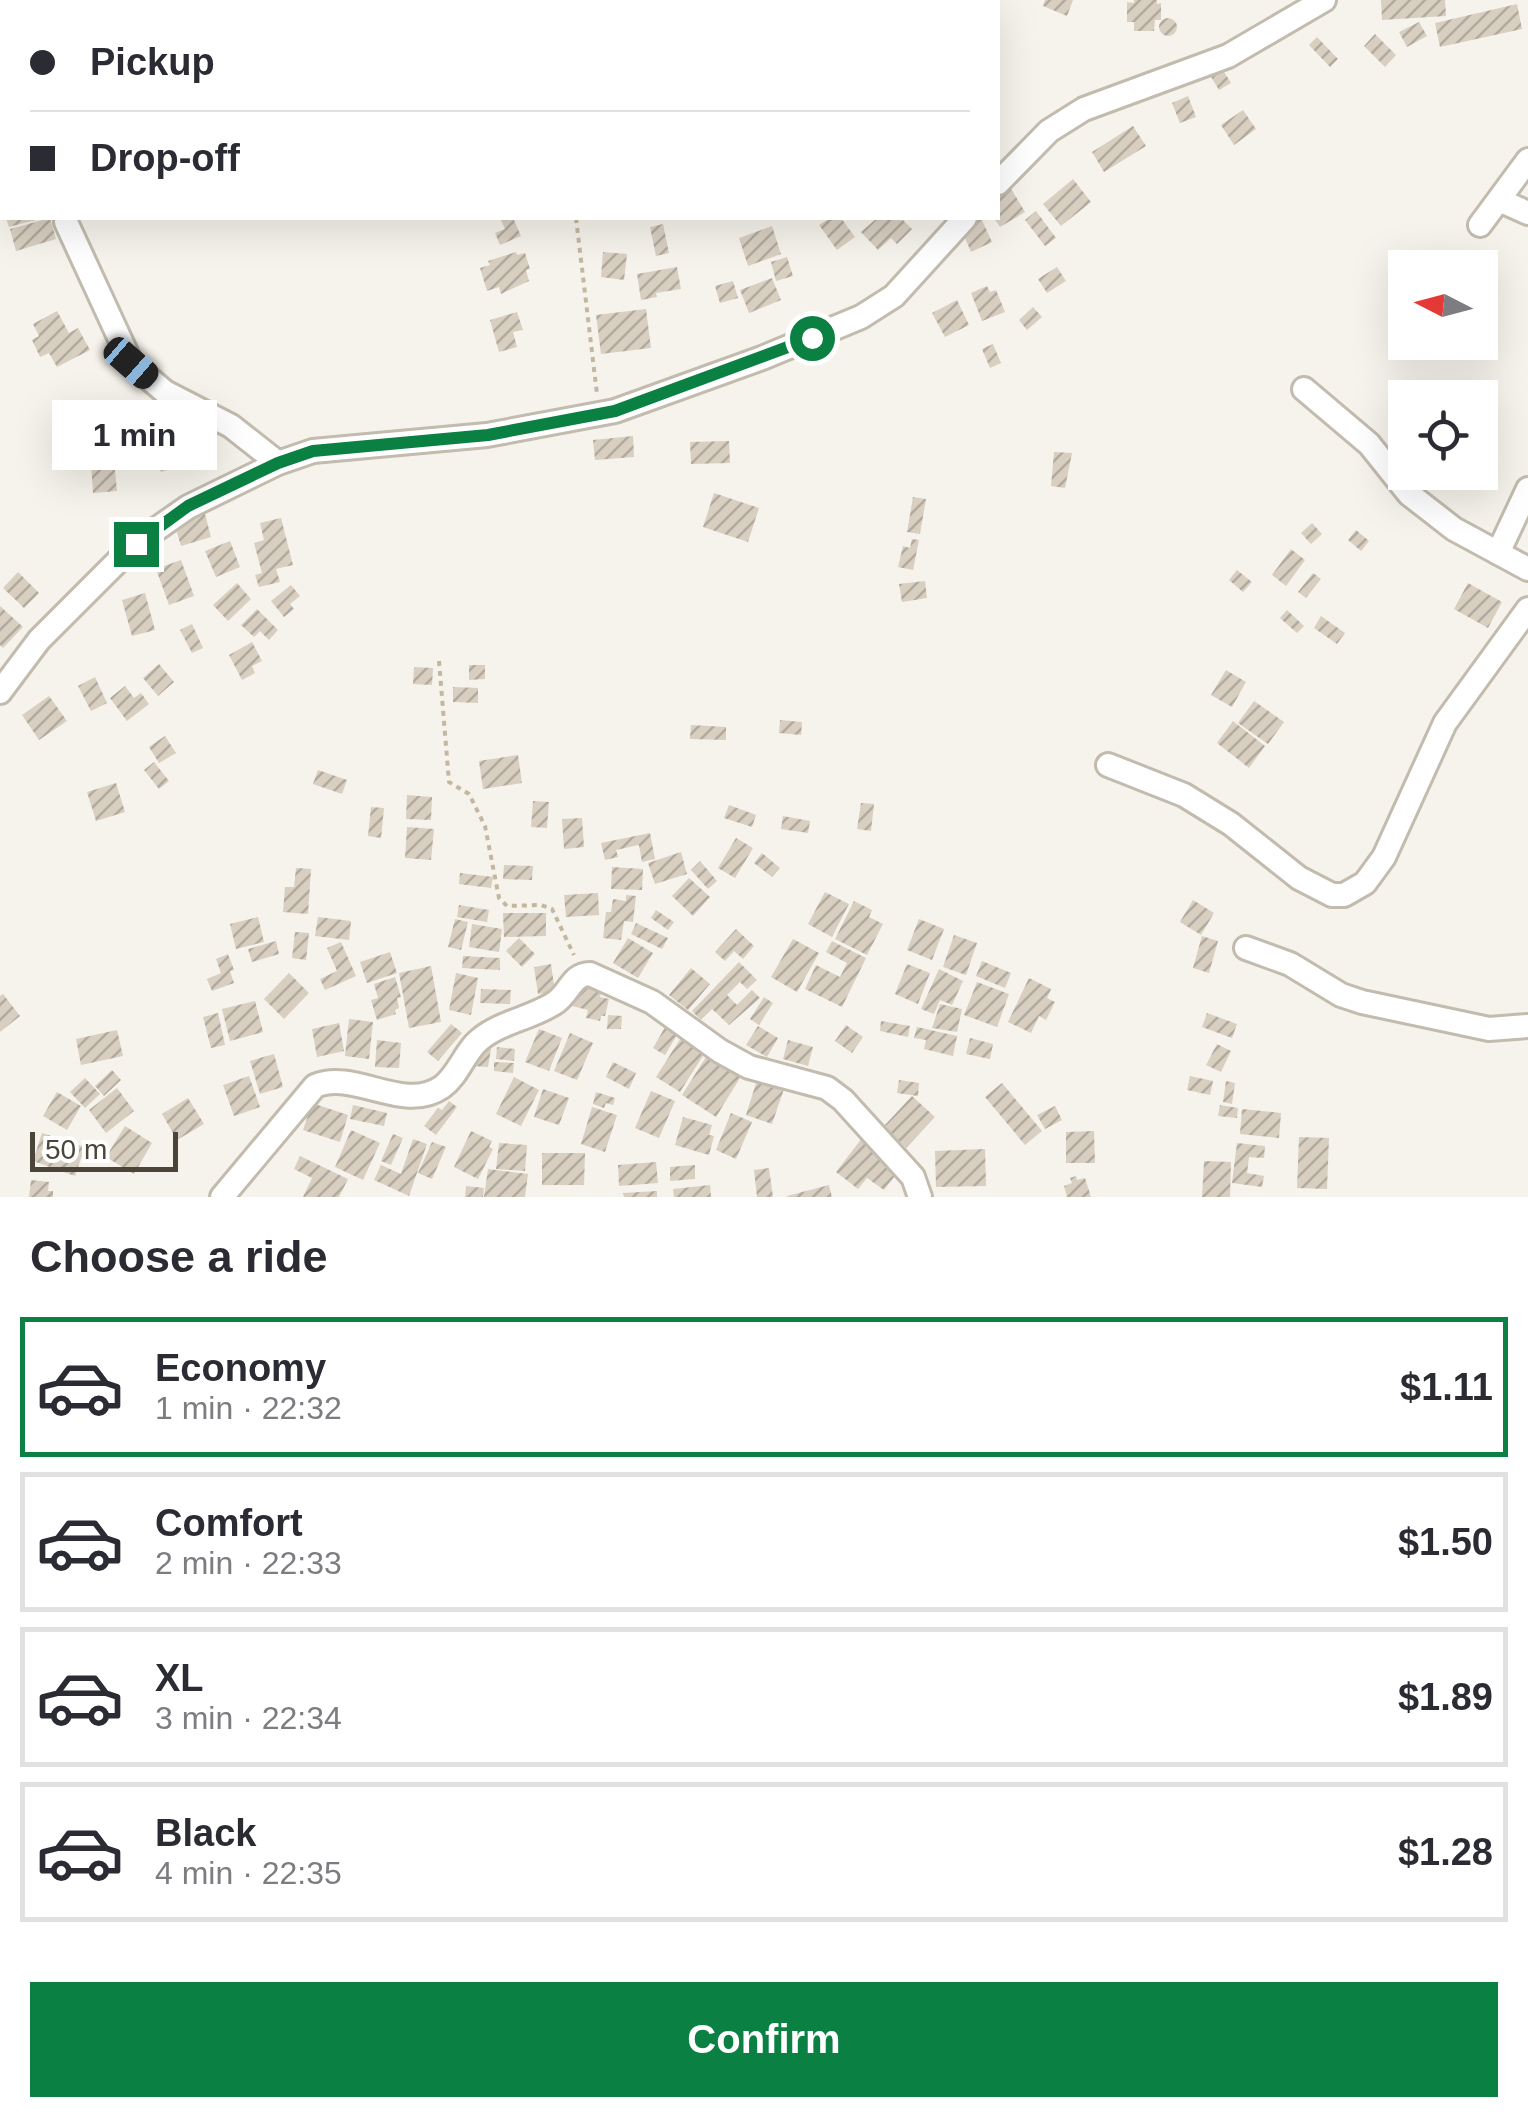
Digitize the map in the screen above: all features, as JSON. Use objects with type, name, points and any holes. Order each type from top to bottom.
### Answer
[{"type":"street","points":[[1001,172],[1049,130],[1084,108],[1240,51],[1324,0]]},
{"type":"street","points":[[1480,225],[1528,160]]},
{"type":"street","points":[[1498,200],[1528,212]]},
{"type":"street","points":[[0,692],[39,640],[136,544],[188,506],[278,463],[313,451],[488,435],[633,406],[861,317],[894,296],[963,220]]},
{"type":"street","points":[[66,222],[131,363],[165,392],[231,426],[278,463]]},
{"type":"street","points":[[1304,389],[1368,444],[1408,494],[1454,528],[1528,569]]},
{"type":"street","points":[[1498,554],[1528,489]]},
{"type":"street","points":[[1108,765],[1184,794],[1318,889],[1339,896],[1349,894],[1365,884],[1384,857],[1445,722],[1528,608]]},
{"type":"street","points":[[1246,948],[1290,964],[1341,995],[1362,1002],[1489,1029],[1528,1026]]},
{"type":"street","points":[[222,1197],[315,1086],[330,1080],[398,1095],[417,1095],[440,1088],[474,1045],[488,1034],[561,999],[581,974],[590,974],[652,1002],[748,1068],[827,1088],[844,1100],[912,1177],[919,1196]]},
{"type":"path","points":[[576,220],[600,414]]},
{"type":"path","points":[[439,660],[450,782],[469,794],[485,826],[502,904],[552,909],[581,974]]},
{"type":"building","points":[[1045,0],[1073,0],[1067,16],[1043,6]]},
{"type":"building","points":[[1381,0],[1445,0],[1446,16],[1382,20]]},
{"type":"building","points":[[1127,2],[1161,3],[1161,20],[1155,20],[1154,31],[1134,31],[1134,22],[1127,22]]},
{"type":"building","points":[[1517,4],[1522,29],[1440,47],[1435,23]]},
{"type":"building","points":[[1168,18],[1177,27],[1168,36],[1159,27]]},
{"type":"building","points":[[1419,22],[1427,36],[1407,47],[1399,32]]},
{"type":"building","points":[[1375,34],[1396,55],[1385,67],[1364,46]]},
{"type":"building","points":[[1317,37],[1338,59],[1330,67],[1309,45]]},
{"type":"building","points":[[1223,70],[1231,83],[1219,90],[1211,77]]},
{"type":"building","points":[[1188,96],[1196,117],[1180,123],[1172,103]]},
{"type":"building","points":[[1243,110],[1256,129],[1234,145],[1221,125]]},
{"type":"building","points":[[1133,126],[1146,146],[1104,172],[1092,152]]},
{"type":"building","points":[[1073,179],[1091,202],[1061,226],[1043,204]]},
{"type":"building","points":[[1010,187],[1025,212],[1000,227],[995,220],[1000,220],[1000,194]]},
{"type":"building","points":[[1036,211],[1056,238],[1045,246],[1025,220]]},
{"type":"building","points":[[7,220],[35,220],[9,227]]},
{"type":"building","points":[[51,220],[56,239],[16,251],[10,229]]},
{"type":"building","points":[[501,220],[514,220],[521,236],[500,245],[495,233],[505,229]]},
{"type":"building","points":[[827,220],[842,220],[855,237],[837,250],[819,225]]},
{"type":"building","points":[[875,220],[903,220],[912,229],[897,244],[891,238],[878,250],[861,232]]},
{"type":"building","points":[[982,220],[992,242],[971,252],[960,226]]},
{"type":"building","points":[[663,224],[669,253],[656,256],[650,227]]},
{"type":"building","points":[[772,226],[781,254],[748,266],[739,238]]},
{"type":"building","points":[[603,252],[627,254],[624,280],[601,277]]},
{"type":"building","points":[[525,253],[529,281],[501,294],[499,287],[487,291],[480,268],[490,265],[488,261]]},
{"type":"building","points":[[787,257],[793,276],[776,281],[771,262]]},
{"type":"building","points":[[677,267],[681,289],[641,300],[637,274]]},
{"type":"building","points":[[1057,267],[1066,281],[1047,293],[1038,279]]},
{"type":"building","points":[[772,278],[781,300],[749,313],[740,290]]},
{"type":"building","points":[[733,281],[738,298],[720,303],[715,286]]},
{"type":"building","points":[[987,286],[990,292],[996,290],[1005,312],[982,321],[971,293]]},
{"type":"building","points":[[957,300],[969,325],[945,337],[932,313]]},
{"type":"building","points":[[1033,307],[1042,317],[1027,330],[1019,320]]},
{"type":"building","points":[[646,309],[651,348],[601,354],[596,315]]},
{"type":"building","points":[[57,311],[69,333],[78,328],[90,350],[57,367],[49,353],[40,357],[32,340],[39,336],[33,324]]},
{"type":"building","points":[[517,312],[523,330],[513,332],[517,347],[499,352],[490,320]]},
{"type":"building","points":[[993,344],[1001,363],[990,368],[982,349]]},
{"type":"building","points":[[633,436],[634,457],[595,460],[593,440]]},
{"type":"building","points":[[729,441],[730,463],[691,464],[690,442]]},
{"type":"building","points":[[167,443],[174,468],[161,472],[154,447]]},
{"type":"building","points":[[1054,452],[1072,453],[1065,488],[1051,486]]},
{"type":"building","points":[[114,461],[117,491],[93,493],[91,463]]},
{"type":"building","points":[[714,493],[759,508],[748,542],[703,527]]},
{"type":"building","points":[[913,497],[926,499],[920,534],[907,532]]},
{"type":"building","points":[[204,510],[211,537],[181,546],[173,519]]},
{"type":"building","points":[[281,518],[293,565],[276,569],[280,582],[259,587],[255,575],[262,573],[254,543],[264,540],[260,523]]},
{"type":"building","points":[[1312,523],[1322,534],[1311,544],[1301,533]]},
{"type":"building","points":[[1356,530],[1369,541],[1361,551],[1348,540]]},
{"type":"building","points":[[912,539],[919,540],[913,570],[898,567],[903,546],[910,548]]},
{"type":"building","points":[[230,541],[240,567],[216,577],[205,551]]},
{"type":"building","points":[[1291,549],[1305,560],[1286,586],[1272,575]]},
{"type":"building","points":[[181,560],[194,596],[169,605],[156,569]]},
{"type":"building","points":[[1237,570],[1252,582],[1243,592],[1229,580]]},
{"type":"building","points":[[18,572],[39,593],[24,608],[3,588]]},
{"type":"building","points":[[1313,573],[1321,579],[1306,598],[1298,592]]},
{"type":"building","points":[[925,581],[927,598],[902,602],[899,584]]},
{"type":"building","points":[[237,583],[251,599],[228,621],[213,605]]},
{"type":"building","points":[[1468,583],[1502,602],[1488,628],[1454,609]]},
{"type":"building","points":[[291,585],[300,596],[290,604],[294,609],[284,617],[271,601]]},
{"type":"building","points":[[145,593],[155,630],[132,636],[122,600]]},
{"type":"building","points":[[0,606],[23,627],[3,648],[0,645]]},
{"type":"building","points":[[257,609],[278,630],[269,640],[260,631],[254,637],[241,625]]},
{"type":"building","points":[[1287,610],[1304,626],[1297,633],[1280,618]]},
{"type":"building","points":[[1321,616],[1345,633],[1337,644],[1314,628]]},
{"type":"building","points":[[192,624],[203,648],[192,653],[180,630]]},
{"type":"building","points":[[252,642],[262,661],[252,666],[255,673],[242,680],[229,655]]},
{"type":"building","points":[[159,664],[174,682],[158,696],[143,678]]},
{"type":"building","points":[[469,665],[485,665],[485,679],[469,680]]},
{"type":"building","points":[[414,667],[433,668],[432,685],[413,684]]},
{"type":"building","points":[[1226,670],[1246,682],[1232,707],[1211,695]]},
{"type":"building","points":[[95,677],[107,703],[91,711],[78,686]]},
{"type":"building","points":[[125,686],[134,698],[141,693],[149,704],[127,721],[110,698]]},
{"type":"building","points":[[453,687],[478,688],[478,703],[453,702]]},
{"type":"building","points":[[49,696],[67,721],[39,740],[22,715]]},
{"type":"building","points":[[1254,701],[1284,722],[1268,744],[1238,723]]},
{"type":"building","points":[[780,720],[802,722],[801,735],[779,733]]},
{"type":"building","points":[[1233,721],[1265,746],[1249,768],[1217,743]]},
{"type":"building","points":[[691,725],[726,727],[726,740],[690,739]]},
{"type":"building","points":[[165,736],[176,753],[159,763],[149,747]]},
{"type":"building","points":[[518,755],[522,783],[483,789],[479,761]]},
{"type":"building","points":[[154,762],[169,781],[159,789],[144,770]]},
{"type":"building","points":[[318,770],[347,780],[342,794],[313,784]]},
{"type":"building","points":[[116,783],[125,812],[96,821],[87,792]]},
{"type":"building","points":[[407,795],[432,797],[431,820],[406,819]]},
{"type":"building","points":[[533,801],[549,802],[547,828],[531,827]]},
{"type":"building","points":[[861,803],[874,804],[871,831],[857,829]]},
{"type":"building","points":[[729,805],[756,815],[752,827],[724,818]]},
{"type":"building","points":[[371,807],[384,808],[381,838],[368,836]]},
{"type":"building","points":[[783,816],[810,821],[808,833],[781,829]]},
{"type":"building","points":[[582,818],[584,847],[564,849],[562,819]]},
{"type":"building","points":[[407,827],[434,829],[431,860],[405,858]]},
{"type":"building","points":[[650,833],[655,859],[642,862],[639,845],[616,850],[618,857],[605,860],[601,843]]},
{"type":"building","points":[[736,838],[753,848],[735,878],[718,868]]},
{"type":"building","points":[[681,852],[687,874],[655,884],[648,863]]},
{"type":"building","points":[[762,853],[780,868],[772,877],[754,863]]},
{"type":"building","points":[[700,861],[717,881],[708,889],[691,870]]},
{"type":"building","points":[[504,865],[533,866],[532,880],[503,879]]},
{"type":"building","points":[[612,867],[643,869],[642,890],[611,889]]},
{"type":"building","points":[[296,868],[311,869],[308,914],[283,912],[285,887],[294,887]]},
{"type":"building","points":[[460,873],[493,877],[491,888],[459,884]]},
{"type":"building","points":[[689,878],[710,897],[693,916],[672,896]]},
{"type":"building","points":[[825,892],[849,904],[832,937],[808,924]]},
{"type":"building","points":[[598,893],[599,915],[566,917],[564,895]]},
{"type":"building","points":[[626,895],[636,896],[633,922],[624,921],[621,940],[603,938],[606,912],[611,912],[613,899],[626,901]]},
{"type":"building","points":[[1193,900],[1214,913],[1201,935],[1180,922]]},
{"type":"building","points":[[854,901],[872,910],[869,917],[883,924],[867,955],[835,939]]},
{"type":"building","points":[[459,905],[489,910],[487,922],[457,917]]},
{"type":"building","points":[[656,910],[674,922],[668,930],[651,918]]},
{"type":"building","points":[[503,913],[546,913],[546,936],[504,937]]},
{"type":"building","points":[[258,917],[264,942],[236,949],[230,924]]},
{"type":"building","points":[[318,917],[351,921],[349,940],[315,936]]},
{"type":"building","points":[[455,919],[468,922],[461,950],[448,947]]},
{"type":"building","points":[[919,919],[944,929],[932,960],[907,950]]},
{"type":"building","points":[[636,923],[668,938],[662,949],[631,934]]},
{"type":"building","points":[[472,924],[502,929],[499,952],[469,947]]},
{"type":"building","points":[[736,929],[754,946],[743,959],[734,951],[725,961],[715,952]]},
{"type":"building","points":[[295,932],[309,933],[306,960],[292,958]]},
{"type":"building","points":[[954,935],[977,943],[966,975],[943,967]]},
{"type":"building","points":[[1202,936],[1218,941],[1209,973],[1193,968]]},
{"type":"building","points":[[519,938],[535,954],[522,967],[506,951]]},
{"type":"building","points":[[628,938],[653,953],[638,978],[613,963]]},
{"type":"building","points":[[793,939],[819,953],[797,992],[771,977]]},
{"type":"building","points":[[276,941],[279,954],[252,962],[248,949]]},
{"type":"building","points":[[832,941],[866,958],[842,1007],[805,989],[816,965],[840,977],[847,963],[826,952]]},
{"type":"building","points":[[341,942],[356,976],[325,990],[320,979],[337,971],[327,948]]},
{"type":"building","points":[[390,952],[397,973],[367,983],[360,962]]},
{"type":"building","points":[[228,954],[234,983],[212,991],[207,979],[221,973],[216,959]]},
{"type":"building","points":[[463,956],[500,958],[500,970],[462,968]]},
{"type":"building","points":[[982,961],[1011,973],[1005,988],[976,976]]},
{"type":"building","points":[[739,962],[757,980],[747,989],[740,982],[727,995],[737,1005],[752,990],[760,998],[729,1025],[712,1009],[701,1020],[692,1011]]},
{"type":"building","points":[[551,964],[555,992],[538,994],[534,967]]},
{"type":"building","points":[[907,964],[930,973],[918,1004],[895,994]]},
{"type":"building","points":[[431,966],[441,1022],[409,1028],[399,973]]},
{"type":"building","points":[[691,968],[710,984],[688,1010],[669,995]]},
{"type":"building","points":[[939,969],[963,981],[952,1005],[940,1000],[934,1014],[921,1009]]},
{"type":"building","points":[[289,973],[309,993],[284,1019],[264,999]]},
{"type":"building","points":[[456,973],[478,978],[471,1015],[449,1010]]},
{"type":"building","points":[[395,977],[401,997],[397,998],[399,1008],[396,1014],[377,1020],[371,1000],[378,998],[374,984]]},
{"type":"building","points":[[578,978],[603,984],[600,997],[609,999],[600,1021],[586,1018],[588,1010],[572,1006]]},
{"type":"building","points":[[1029,978],[1051,989],[1047,998],[1055,1002],[1046,1020],[1039,1016],[1031,1033],[1008,1022]]},
{"type":"building","points":[[977,982],[1009,994],[997,1027],[964,1015]]},
{"type":"building","points":[[481,989],[511,990],[510,1004],[480,1003]]},
{"type":"building","points":[[3,994],[20,1016],[0,1032],[0,996]]},
{"type":"building","points":[[764,997],[773,1003],[759,1025],[750,1019]]},
{"type":"building","points":[[255,1001],[263,1032],[230,1041],[222,1009]]},
{"type":"building","points":[[940,1004],[962,1009],[957,1032],[932,1028]]},
{"type":"building","points":[[218,1013],[225,1045],[211,1048],[203,1017]]},
{"type":"building","points":[[1207,1013],[1237,1024],[1232,1038],[1202,1027]]},
{"type":"building","points":[[608,1015],[622,1016],[621,1029],[607,1029]]},
{"type":"building","points":[[349,1019],[373,1022],[369,1059],[345,1056]]},
{"type":"building","points":[[881,1021],[910,1026],[908,1037],[880,1031]]},
{"type":"building","points":[[668,1022],[680,1030],[665,1055],[653,1048]]},
{"type":"building","points":[[339,1023],[344,1051],[317,1057],[312,1029]]},
{"type":"building","points":[[451,1024],[462,1033],[438,1061],[427,1052]]},
{"type":"building","points":[[846,1025],[863,1037],[852,1053],[835,1041]]},
{"type":"building","points":[[758,1026],[778,1038],[767,1057],[746,1045]]},
{"type":"building","points":[[917,1027],[957,1036],[953,1056],[924,1049],[926,1040],[914,1038]]},
{"type":"building","points":[[539,1029],[562,1038],[549,1071],[525,1062]]},
{"type":"building","points":[[117,1030],[123,1056],[81,1065],[76,1039]]},
{"type":"building","points":[[570,1033],[593,1043],[577,1080],[554,1071]]},
{"type":"building","points":[[682,1036],[706,1051],[680,1092],[656,1077]]},
{"type":"building","points":[[970,1038],[993,1044],[990,1059],[966,1054]]},
{"type":"building","points":[[377,1040],[401,1043],[399,1068],[375,1067]]},
{"type":"building","points":[[788,1040],[813,1047],[808,1066],[783,1059]]},
{"type":"building","points":[[1217,1044],[1231,1051],[1221,1072],[1206,1065]]},
{"type":"building","points":[[476,1047],[491,1049],[488,1067],[473,1066]]},
{"type":"building","points":[[497,1047],[515,1049],[514,1061],[496,1059]]},
{"type":"building","points":[[709,1052],[743,1073],[716,1117],[682,1095]]},
{"type":"building","points":[[274,1054],[283,1087],[260,1094],[250,1061]]},
{"type":"building","points":[[494,1062],[514,1063],[513,1073],[494,1071]]},
{"type":"building","points":[[613,1062],[636,1073],[629,1089],[606,1077]]},
{"type":"building","points":[[112,1070],[121,1080],[104,1096],[95,1086]]},
{"type":"building","points":[[249,1076],[260,1107],[234,1116],[223,1085]]},
{"type":"building","points":[[1190,1076],[1213,1081],[1210,1095],[1187,1090]]},
{"type":"building","points":[[514,1077],[539,1090],[521,1126],[496,1114]]},
{"type":"building","points":[[85,1078],[100,1094],[85,1108],[70,1092]]},
{"type":"building","points":[[757,1080],[784,1089],[772,1124],[746,1115]]},
{"type":"building","points":[[899,1080],[919,1083],[918,1096],[897,1093]]},
{"type":"building","points":[[1226,1081],[1235,1083],[1232,1104],[1223,1102]]},
{"type":"building","points":[[1002,1083],[1042,1131],[1025,1145],[985,1097]]},
{"type":"building","points":[[117,1088],[134,1111],[106,1133],[89,1110]]},
{"type":"building","points":[[543,1089],[569,1098],[559,1125],[534,1117]]},
{"type":"building","points":[[651,1091],[675,1101],[659,1138],[635,1128]]},
{"type":"building","points":[[57,1092],[81,1106],[67,1130],[43,1116]]},
{"type":"building","points":[[596,1092],[615,1098],[613,1105],[606,1103],[604,1108],[593,1104]]},
{"type":"building","points":[[912,1096],[935,1117],[906,1148],[884,1126]]},
{"type":"building","points":[[188,1098],[204,1124],[177,1140],[162,1114]]},
{"type":"building","points":[[449,1101],[457,1107],[436,1135],[424,1126]]},
{"type":"building","points":[[312,1103],[348,1115],[340,1142],[303,1130]]},
{"type":"building","points":[[353,1105],[387,1113],[384,1126],[350,1119]]},
{"type":"building","points":[[1220,1105],[1238,1108],[1237,1118],[1218,1116]]},
{"type":"building","points":[[1055,1106],[1062,1120],[1045,1129],[1037,1115]]},
{"type":"building","points":[[592,1107],[617,1115],[605,1152],[581,1144]]},
{"type":"building","points":[[1242,1109],[1281,1113],[1279,1138],[1240,1134]]},
{"type":"building","points":[[731,1113],[752,1122],[736,1159],[716,1150]]},
{"type":"building","points":[[683,1117],[712,1125],[709,1135],[714,1136],[709,1155],[675,1145]]},
{"type":"building","points":[[125,1126],[152,1143],[134,1174],[106,1157]]},
{"type":"building","points":[[351,1130],[380,1143],[363,1180],[335,1167]]},
{"type":"building","points":[[471,1131],[492,1141],[489,1147],[493,1149],[478,1179],[454,1167]]},
{"type":"building","points":[[1094,1131],[1095,1163],[1066,1163],[1066,1132]]},
{"type":"building","points":[[42,1133],[85,1147],[75,1176],[33,1161]]},
{"type":"building","points":[[393,1134],[403,1138],[391,1165],[381,1161]]},
{"type":"building","points":[[1299,1137],[1329,1138],[1327,1189],[1297,1188]]},
{"type":"building","points":[[862,1138],[898,1172],[884,1190],[867,1178],[858,1189],[836,1172]]},
{"type":"building","points":[[413,1139],[427,1144],[409,1196],[374,1180],[381,1165],[401,1174]]},
{"type":"building","points":[[432,1142],[446,1147],[432,1179],[418,1173]]},
{"type":"building","points":[[499,1143],[527,1145],[525,1171],[496,1169]]},
{"type":"building","points":[[1237,1143],[1265,1146],[1264,1158],[1249,1157],[1247,1173],[1264,1176],[1262,1187],[1232,1183]]},
{"type":"building","points":[[985,1149],[986,1186],[936,1187],[935,1151]]},
{"type":"building","points":[[542,1153],[585,1153],[584,1185],[542,1185]]},
{"type":"building","points":[[300,1156],[348,1179],[339,1197],[303,1197],[312,1178],[294,1169]]},
{"type":"building","points":[[1204,1161],[1231,1162],[1230,1197],[1202,1197]]},
{"type":"building","points":[[656,1162],[658,1183],[619,1186],[618,1165]]},
{"type":"building","points":[[695,1165],[695,1179],[670,1181],[670,1167]]},
{"type":"building","points":[[769,1168],[773,1197],[757,1197],[754,1170]]},
{"type":"building","points":[[488,1169],[528,1174],[525,1197],[484,1197]]},
{"type":"building","points":[[1076,1176],[1077,1180],[1085,1178],[1091,1197],[1067,1197],[1064,1186]]},
{"type":"building","points":[[31,1180],[49,1182],[48,1191],[53,1191],[53,1197],[29,1197]]},
{"type":"building","points":[[710,1185],[711,1197],[674,1197],[673,1189]]},
{"type":"building","points":[[829,1185],[832,1197],[787,1197],[787,1196]]},
{"type":"building","points":[[466,1186],[484,1188],[483,1197],[465,1197]]},
{"type":"building","points":[[657,1191],[657,1197],[624,1197],[623,1193]]},
{"type":"route","points":[[136,544],[188,506],[278,463],[313,451],[488,435],[615,411],[812,338]]}]
